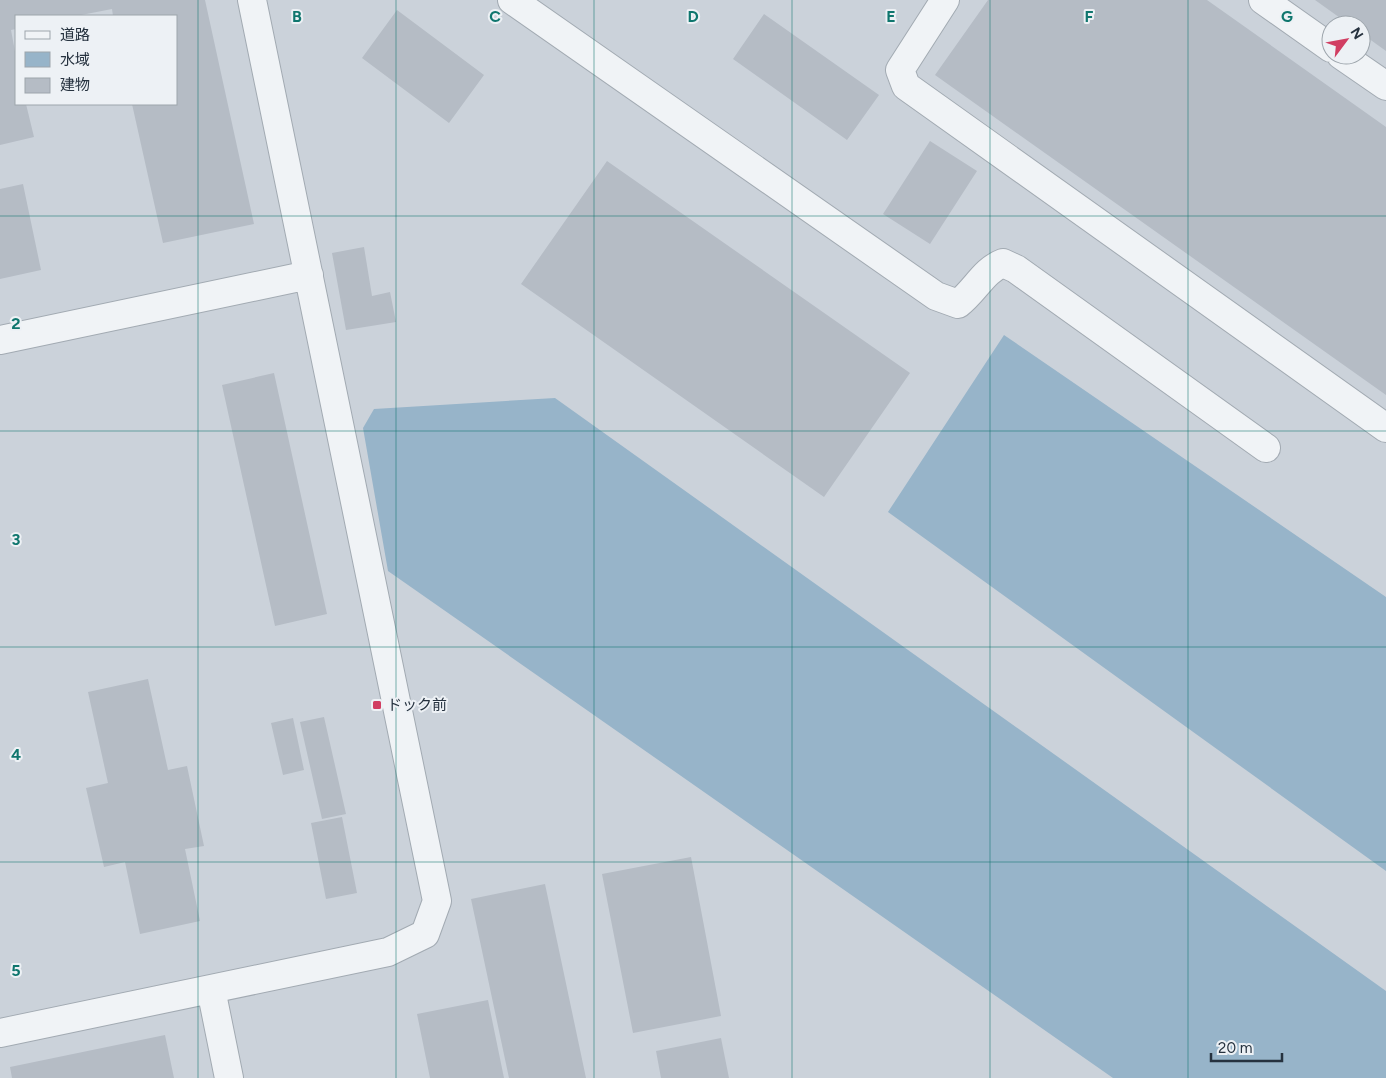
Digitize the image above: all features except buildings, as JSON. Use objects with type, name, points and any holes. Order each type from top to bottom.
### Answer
[{"type":"lane","points":[[0,1033],[388,952],[425,934],[437,901],[252,0]]},
{"type":"lane","points":[[512,0],[936,296],[958,304],[968,296],[993,267],[1003,263],[1016,269],[1266,448]]},
{"type":"lane","points":[[945,0],[900,70],[906,86],[1386,428]]},
{"type":"lane","points":[[1263,0],[1321,41]]},
{"type":"lane","points":[[1356,65],[1386,86]]},
{"type":"lane","points":[[0,340],[308,275]]},
{"type":"lane","points":[[212,989],[230,1078]]},
{"type":"shaded area","points":[[0,0],[1386,0],[1386,1078],[0,1078]]},
{"type":"water","points":[[1004,335],[1386,597],[1386,871],[888,512]]},
{"type":"water","points":[[555,398],[1386,991],[1386,1078],[1113,1078],[388,571],[363,428],[374,409]]},
{"type":"place","name":"ドック前","points":[[377,705]]}]
